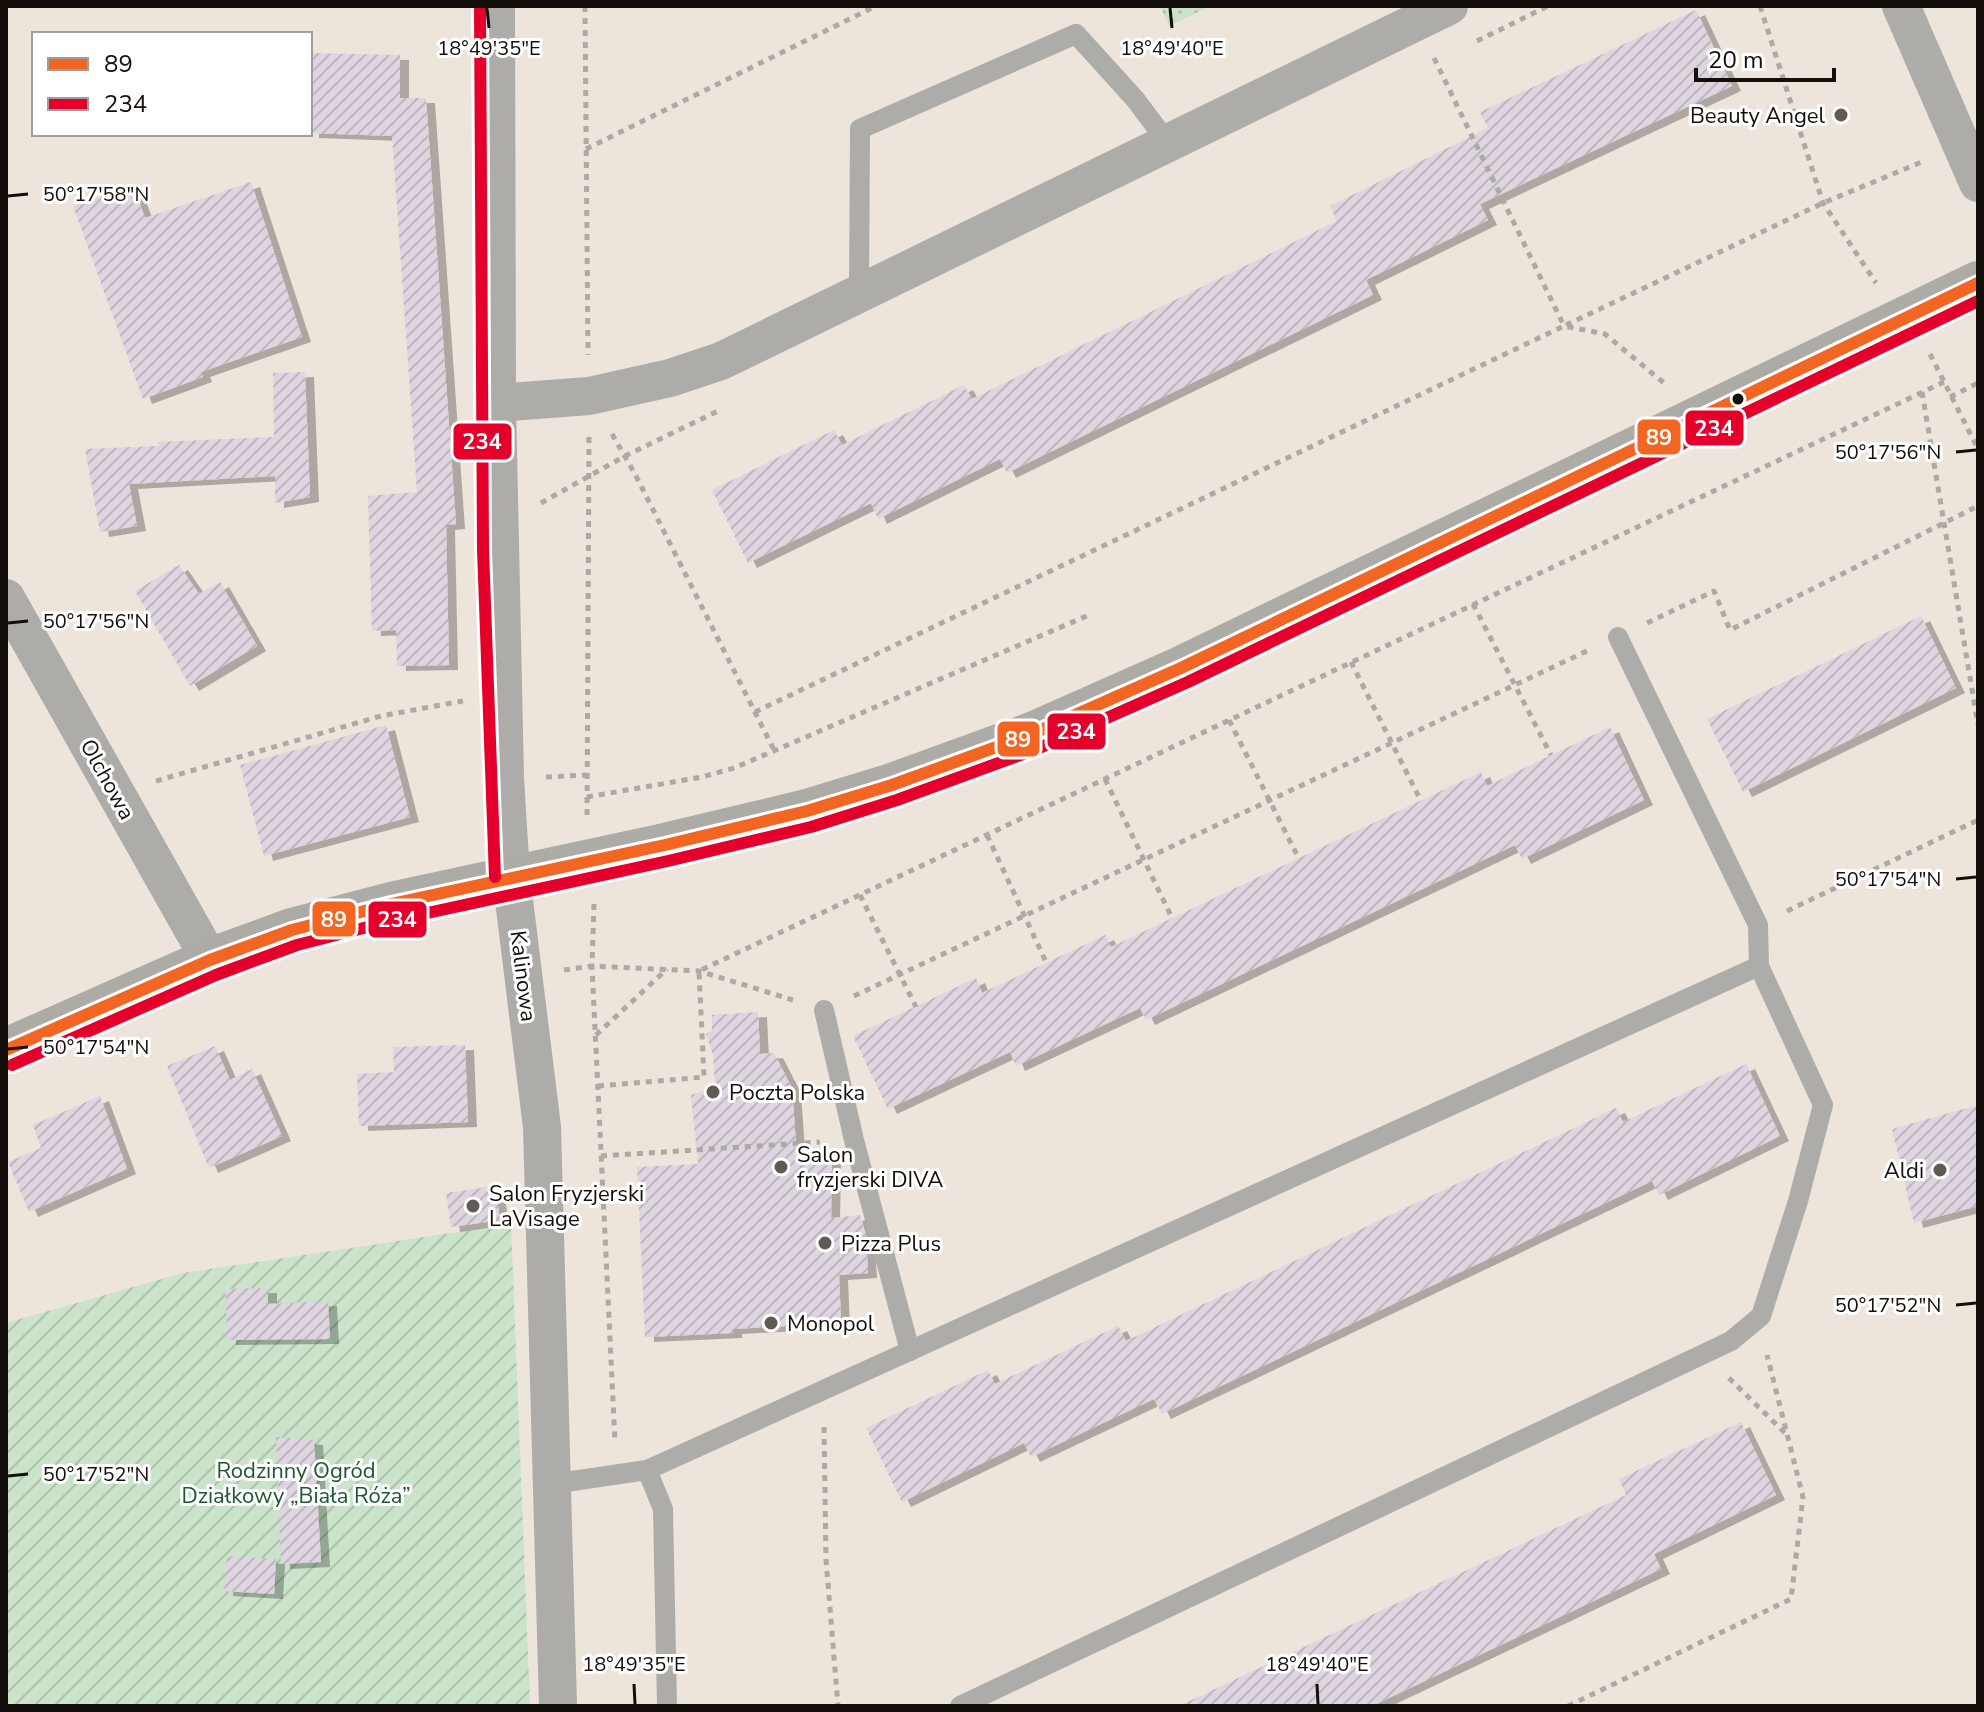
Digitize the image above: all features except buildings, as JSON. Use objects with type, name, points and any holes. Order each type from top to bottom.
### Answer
[{"type":"street","name":"Kalinowa","points":[[496,6],[497,403],[505,778],[511,876],[542,1127],[558,1706]]},
{"type":"street","points":[[1901,6],[1978,183]]},
{"type":"street","points":[[497,403],[589,396],[670,378],[721,361],[1433,14]]},
{"type":"street","points":[[6,1050],[210,960],[292,930],[511,876],[665,845],[807,811],[892,785],[1032,734],[1181,668],[1978,283]]},
{"type":"street","name":"Olchowa","points":[[6,598],[210,960]]},
{"type":"lane","points":[[859,293],[860,129],[1076,34],[1135,99],[1168,143]]},
{"type":"lane","points":[[960,1706],[1731,1341],[1761,1316],[1798,1201],[1823,1105],[1759,966],[1758,925],[1618,637]]},
{"type":"lane","points":[[552,1484],[647,1470],[1759,966]]},
{"type":"lane","points":[[824,1010],[854,1140],[910,1351]]},
{"type":"lane","points":[[647,1470],[663,1509],[667,1706]]},
{"type":"path","points":[[586,149],[876,6]]},
{"type":"path","points":[[1760,6],[1823,203],[1883,293]]},
{"type":"path","points":[[1433,14],[1564,326]]},
{"type":"path","points":[[755,712],[1823,203],[1961,145]]},
{"type":"path","points":[[1564,326],[1605,334],[1663,383],[1672,386]]},
{"type":"path","points":[[1929,352],[1978,449]]},
{"type":"path","points":[[699,971],[1944,382]]},
{"type":"path","points":[[1950,397],[1978,383]]},
{"type":"path","points":[[1922,392],[1978,725]]},
{"type":"path","points":[[589,396],[635,474],[774,750]]},
{"type":"path","points":[[523,976],[592,966],[699,971],[824,1010],[1714,591],[1730,630],[1978,506]]},
{"type":"path","points":[[1473,604],[1551,755]]},
{"type":"path","points":[[587,797],[702,777],[734,768],[1089,615]]},
{"type":"path","points":[[1351,662],[1421,801]]},
{"type":"path","points":[[145,784],[381,716],[476,699]]},
{"type":"path","points":[[1229,720],[1299,859]]},
{"type":"path","points":[[1105,779],[1172,918]]},
{"type":"path","points":[[1758,925],[1978,820]]},
{"type":"path","points":[[987,835],[1046,962]]},
{"type":"path","points":[[860,895],[916,1007]]},
{"type":"path","points":[[594,903],[592,966],[617,1474]]},
{"type":"path","points":[[595,1036],[667,969]]},
{"type":"path","points":[[598,1086],[704,1077],[699,971]]},
{"type":"path","points":[[601,1156],[854,1140]]},
{"type":"path","points":[[1568,1706],[1791,1599],[1803,1497],[1767,1354]]},
{"type":"path","points":[[1725,1375],[1787,1435]]},
{"type":"path","points":[[824,1390],[826,1559],[838,1706]]},
{"type":"green space","points":[[1160,6],[1211,6],[1169,26]]},
{"type":"green space","name":"Rodzinny Ogród Działkowy „Biała Róża”","points":[[511,1224],[530,1706],[6,1706],[6,1323],[183,1273]]},
{"type":"transit line","name":"234","points":[[480,6],[483,550],[495,877]]},
{"type":"transit line","name":"89","points":[[6,1050],[210,960],[292,930],[391,904],[807,811],[892,785],[1032,734],[1181,668],[1978,283]]},
{"type":"transit line","name":"234","points":[[12,1065],[216,975],[297,945],[395,920],[811,827],[897,800],[1037,749],[1188,682],[1978,301]]},
{"type":"place","name":"Beauty Angel","points":[[1841,115]]},
{"type":"place","name":"Poczta Polska","points":[[713,1092]]},
{"type":"place","name":"Salon fryzjerski DIVA","points":[[781,1167]]},
{"type":"place","name":"Aldi","points":[[1940,1170]]},
{"type":"place","name":"Salon Fryzjerski LaVisage","points":[[473,1206]]},
{"type":"place","name":"Pizza Plus","points":[[825,1243]]},
{"type":"place","name":"Monopol","points":[[771,1323]]}]
